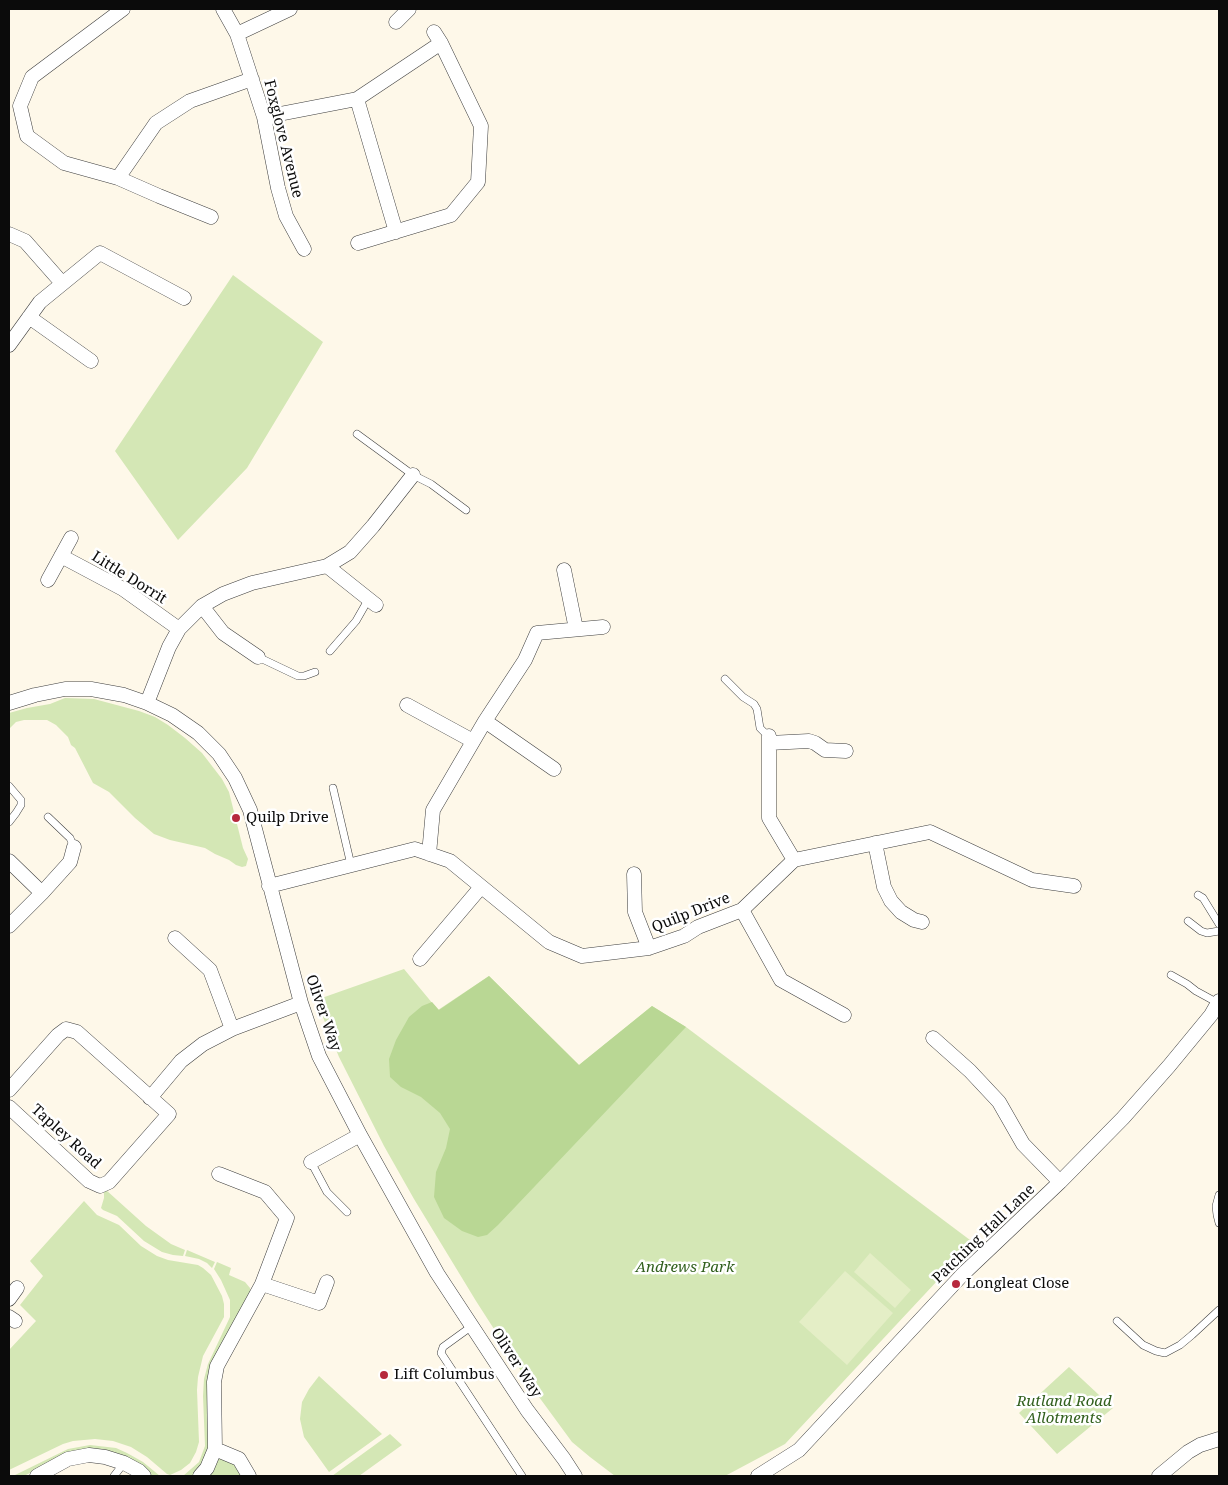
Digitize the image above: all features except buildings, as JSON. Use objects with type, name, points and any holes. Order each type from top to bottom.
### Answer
[{"type":"street","points":[[123,9],[32,77],[20,106],[27,136],[64,163],[118,178],[211,217]]},
{"type":"street","name":"Foxglove Avenue","points":[[223,9],[237,34],[264,117],[278,188],[286,216],[304,249]]},
{"type":"street","points":[[237,34],[290,9]]},
{"type":"street","points":[[396,22],[409,9]]},
{"type":"street","points":[[264,117],[357,99],[438,38],[482,126],[478,182],[451,215],[358,243]]},
{"type":"street","points":[[118,178],[156,123],[190,101],[252,79]]},
{"type":"street","points":[[357,99],[396,232]]},
{"type":"street","points":[[9,234],[25,241],[62,284]]},
{"type":"street","points":[[9,345],[40,302],[100,253],[184,298]]},
{"type":"street","points":[[29,317],[91,361]]},
{"type":"street","points":[[147,703],[169,647],[179,629],[202,606],[223,594],[252,583],[327,566],[350,552],[413,475]]},
{"type":"street","points":[[48,580],[71,538]]},
{"type":"street","name":"Little Dorrit","points":[[61,556],[123,589],[179,629]]},
{"type":"street","points":[[327,566],[372,602]]},
{"type":"street","points":[[564,570],[576,629]]},
{"type":"street","points":[[202,606],[223,633],[258,657]]},
{"type":"street","points":[[430,854],[433,810],[473,741],[525,660],[537,633],[603,627]]},
{"type":"street","name":"Oliver Way","points":[[10,700],[65,689],[91,689],[124,695],[172,715],[198,733],[219,754],[235,778],[250,810],[301,1004],[319,1056],[360,1135],[438,1273],[527,1410],[575,1476]]},
{"type":"street","points":[[407,705],[473,741]]},
{"type":"street","points":[[485,722],[554,769]]},
{"type":"street","points":[[846,752],[826,750],[809,741],[769,739],[769,818],[794,860],[930,832],[1032,880],[1074,886]]},
{"type":"street","points":[[874,843],[881,879],[890,901],[901,912],[914,920],[922,922]]},
{"type":"street","points":[[9,926],[70,862],[74,847]]},
{"type":"street","name":"Quilp Drive","points":[[269,886],[415,849],[450,861],[549,942],[582,956],[649,948],[684,936],[698,927],[742,910],[794,860]]},
{"type":"street","points":[[9,861],[42,893]]},
{"type":"street","name":"Quilp Drive","points":[[634,874],[635,912],[649,948]]},
{"type":"street","points":[[420,959],[481,887]]},
{"type":"street","points":[[742,910],[781,980],[844,1015]]},
{"type":"street","points":[[175,938],[210,970],[232,1029]]},
{"type":"street","points":[[150,1098],[181,1061],[203,1044],[232,1029],[301,1004]]},
{"type":"street","name":"Patching Hall Lane","points":[[758,1476],[799,1450],[963,1274],[1060,1182],[1123,1118],[1217,1010]]},
{"type":"street","name":"Tapley Road","points":[[9,1090],[58,1035],[66,1029],[77,1032],[169,1114],[109,1182],[100,1186],[89,1181],[9,1107]]},
{"type":"street","points":[[933,1038],[970,1071],[999,1102],[1023,1144],[1060,1182]]},
{"type":"street","points":[[311,1162],[360,1135]]},
{"type":"street","points":[[200,1476],[211,1461],[215,1449],[214,1382],[217,1366],[262,1284],[287,1218],[265,1192],[219,1174]]},
{"type":"street","points":[[262,1284],[319,1303],[327,1282]]},
{"type":"street","points":[[1160,1476],[1188,1452],[1200,1445],[1219,1439]]},
{"type":"street","points":[[215,1449],[239,1459],[249,1476]]},
{"type":"street","points":[[37,1476],[68,1459],[90,1455],[124,1463],[144,1476]]},
{"type":"street","name":"Oliver Way","points":[[564,1459],[583,1476]]},
{"type":"lane","points":[[357,434],[413,475],[431,484],[466,510]]},
{"type":"lane","points":[[330,651],[372,602]]},
{"type":"lane","points":[[258,657],[298,676],[315,672]]},
{"type":"lane","points":[[725,678],[743,697],[754,704],[760,728],[769,739]]},
{"type":"lane","points":[[9,786],[21,800],[21,805],[9,822]]},
{"type":"lane","points":[[333,788],[351,865]]},
{"type":"lane","points":[[48,817],[70,838],[74,847]]},
{"type":"lane","points":[[1198,895],[1203,898],[1219,924]]},
{"type":"lane","points":[[1188,921],[1201,931],[1207,933],[1219,931]]},
{"type":"lane","points":[[1171,975],[1187,984],[1217,1010]]},
{"type":"lane","points":[[311,1162],[327,1192],[347,1212]]},
{"type":"lane","points":[[1219,1195],[1216,1206],[1219,1223]]},
{"type":"lane","points":[[1117,1321],[1143,1344],[1156,1351],[1165,1353],[1180,1345],[1219,1310]]},
{"type":"lane","points":[[472,1326],[443,1347],[441,1353],[522,1476]]},
{"type":"lane","points":[[114,1476],[124,1463]]},
{"type":"green space","points":[[233,275],[323,342],[247,468],[178,540],[115,451]]},
{"type":"green space","points":[[65,698],[94,699],[155,717],[185,738],[202,753],[222,779],[229,792],[243,848],[248,859],[246,866],[236,865],[205,848],[170,840],[154,834],[109,792],[93,783],[68,737],[56,725],[47,720],[24,720],[16,722],[9,729],[9,713],[50,704]]},
{"type":"green space","name":"Andrews Park","points":[[404,969],[438,1010],[489,976],[579,1065],[652,1006],[686,1027],[974,1243],[785,1444],[725,1476],[615,1476],[572,1442],[528,1382],[414,1199],[384,1146],[339,1057],[316,1000]]},
{"type":"green space","points":[[489,976],[579,1065],[652,1006],[686,1027],[498,1225],[487,1235],[478,1237],[462,1231],[444,1218],[434,1197],[436,1172],[446,1148],[450,1129],[440,1113],[421,1097],[401,1087],[390,1077],[389,1059],[396,1040],[409,1017],[422,1006],[432,1002],[439,1010]]},
{"type":"green space","points":[[104,1190],[146,1226],[171,1244],[185,1250],[183,1256],[162,1252],[144,1241],[117,1216],[103,1210],[101,1208]]},
{"type":"green space","points":[[84,1201],[97,1215],[119,1225],[141,1246],[157,1256],[168,1260],[198,1265],[203,1268],[211,1275],[222,1296],[224,1317],[203,1356],[198,1377],[199,1442],[190,1463],[170,1475],[131,1447],[113,1441],[95,1439],[63,1444],[9,1470],[9,1350],[36,1321],[20,1305],[43,1276],[30,1261]]},
{"type":"green space","points":[[187,1250],[215,1262],[212,1268],[199,1259],[185,1256]]},
{"type":"green space","points":[[870,1253],[911,1290],[895,1308],[854,1272]]},
{"type":"green space","points":[[217,1262],[231,1268],[229,1275],[245,1282],[250,1288],[251,1294],[219,1351],[211,1448],[198,1472],[193,1476],[183,1476],[199,1462],[205,1446],[204,1379],[208,1364],[230,1317],[230,1300],[214,1269]]},
{"type":"green space","points":[[845,1271],[893,1313],[847,1365],[799,1322]]},
{"type":"green space","name":"Rutland Road Allotments","points":[[1069,1367],[1113,1408],[1057,1454],[1019,1413]]},
{"type":"green space","points":[[319,1376],[382,1434],[329,1472],[304,1437],[300,1419],[302,1402]]},
{"type":"green space","points":[[390,1434],[402,1445],[359,1476],[332,1476]]},
{"type":"green space","points":[[90,1445],[116,1448],[143,1462],[160,1476],[152,1476],[140,1466],[114,1453],[34,1471],[24,1476],[13,1476],[68,1449]]},
{"type":"green space","points":[[219,1454],[237,1465],[243,1476],[206,1476]]},
{"type":"place","name":"Quilp Drive","points":[[236,818]]},
{"type":"place","name":"Longleat Close","points":[[956,1284]]},
{"type":"place","name":"Lift Columbus","points":[[384,1375]]}]
